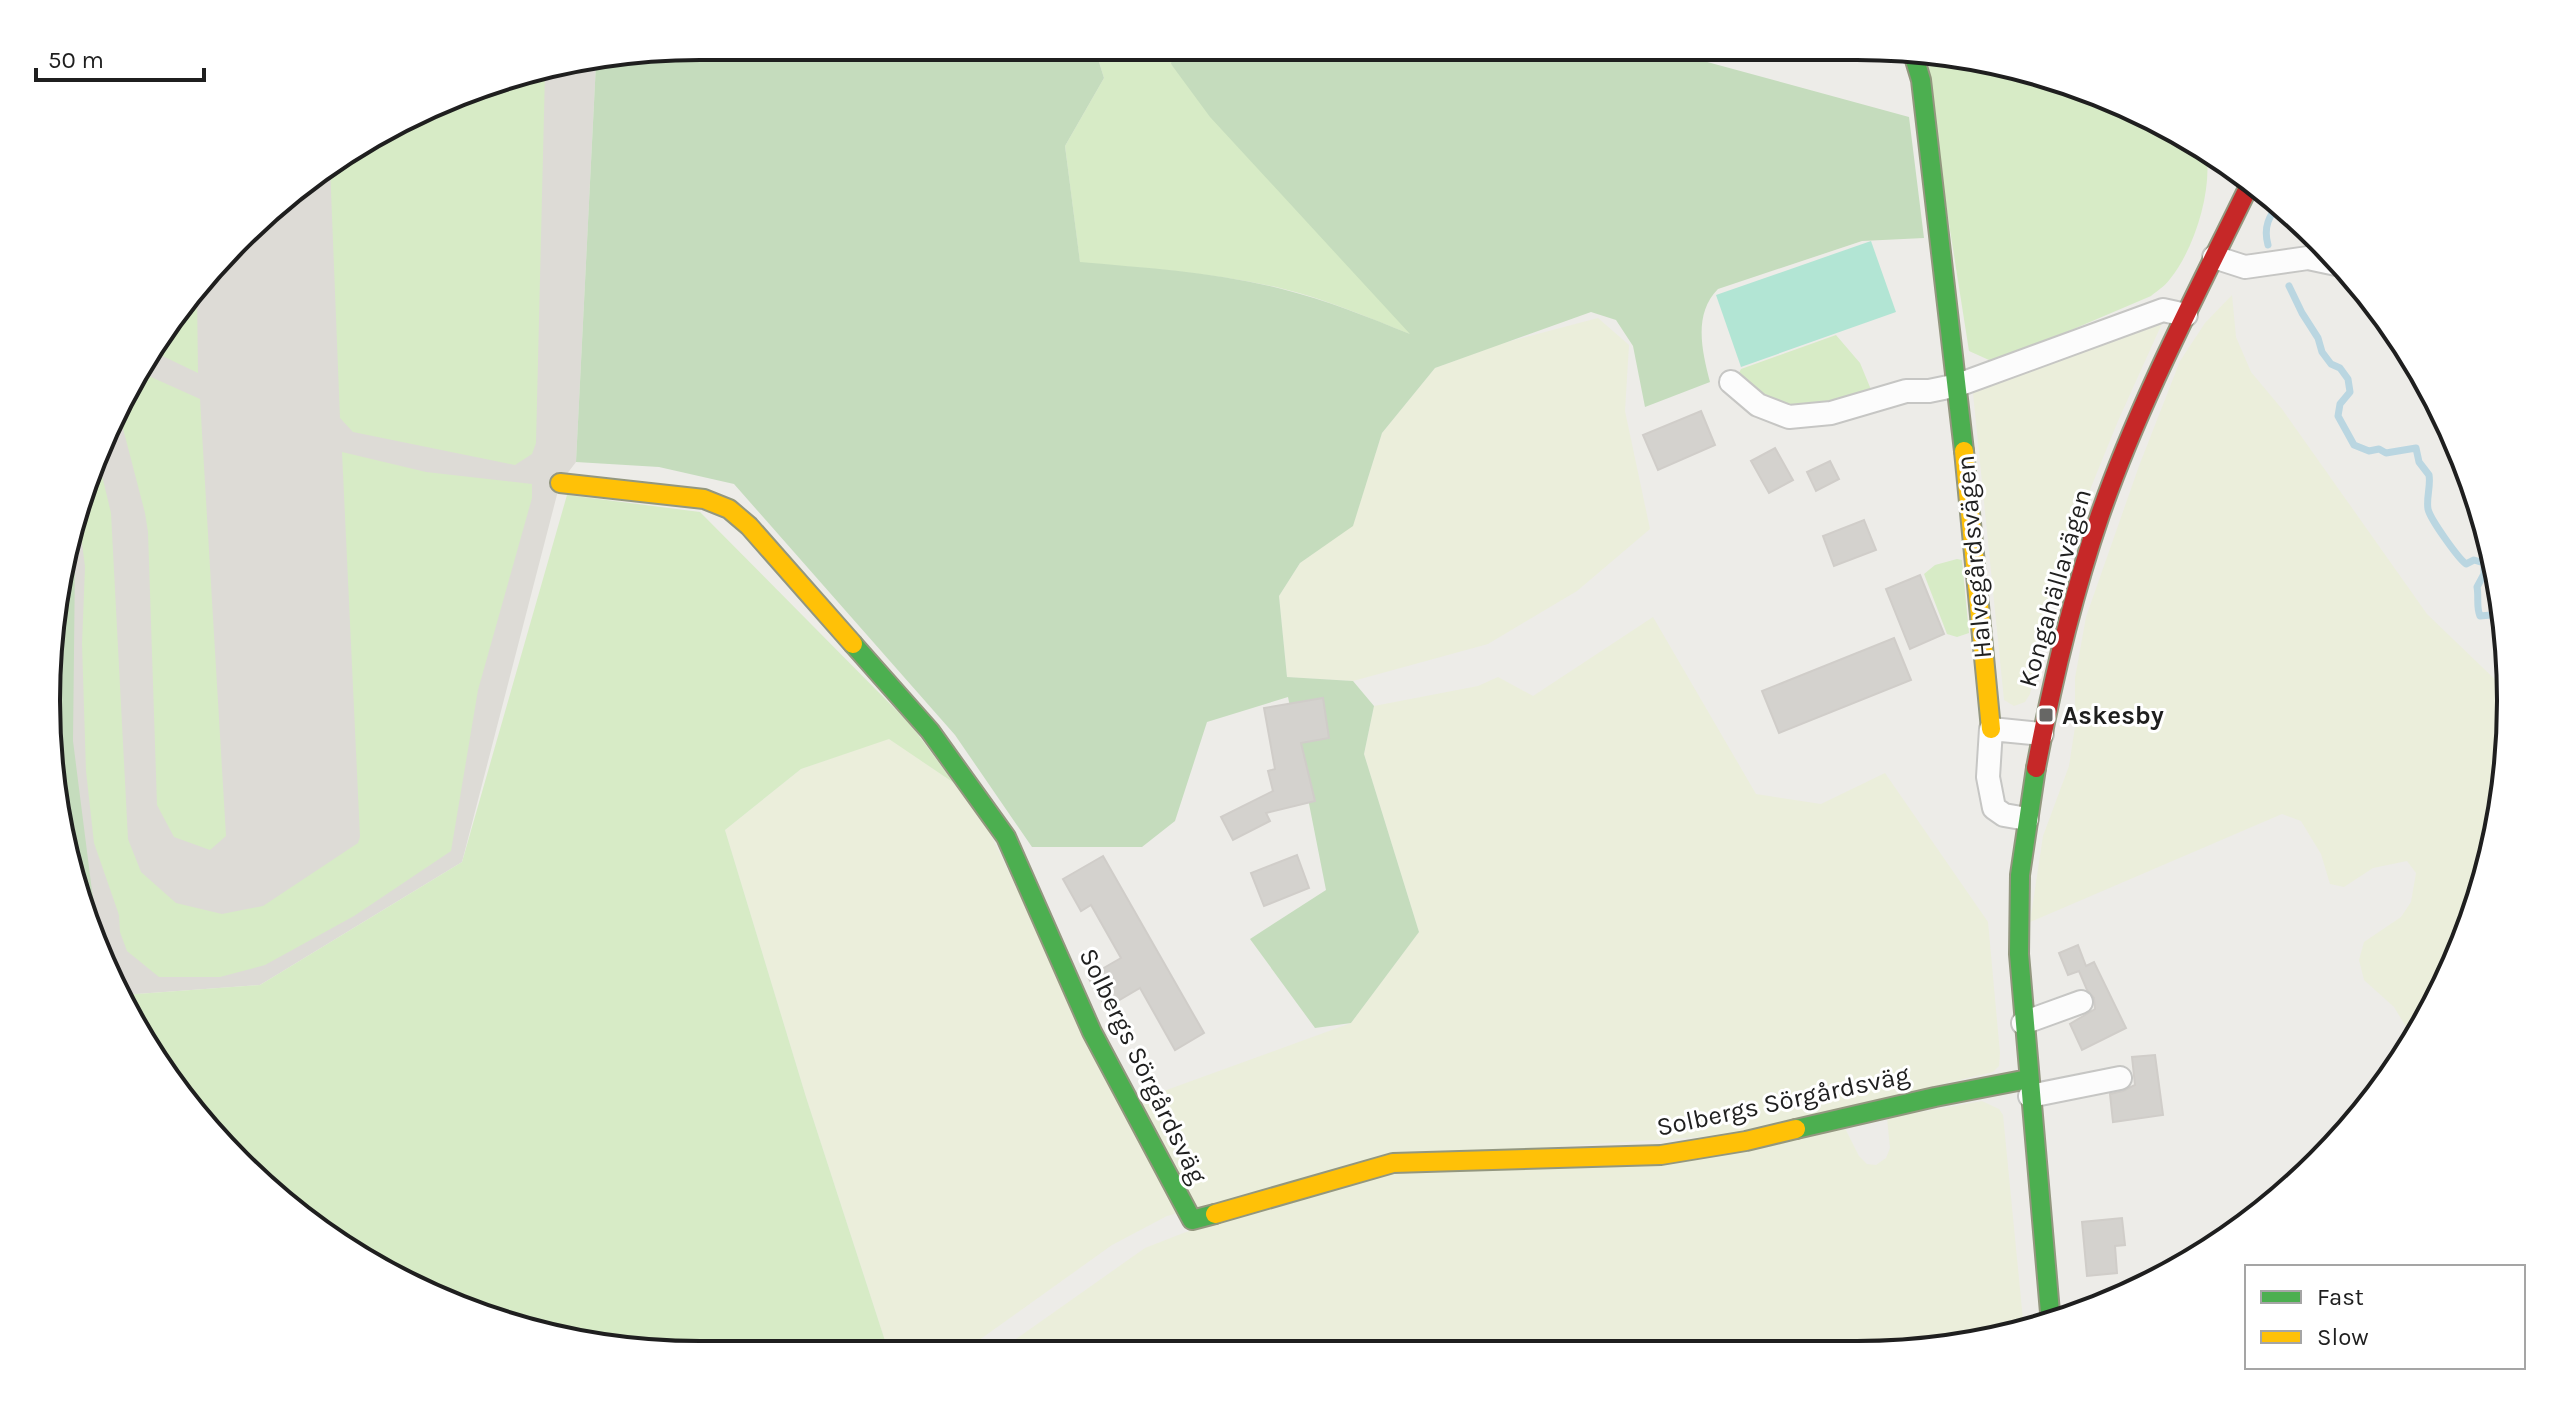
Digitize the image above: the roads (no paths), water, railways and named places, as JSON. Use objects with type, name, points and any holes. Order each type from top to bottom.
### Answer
[{"type":"street","name":"Halvegårdsvägen","points":[[1916,63],[1921,80],[1958,385],[1991,729],[1988,777],[1994,808],[2004,815],[2027,819]]},
{"type":"street","name":"Kongahällavägen","points":[[2049,1311],[2023,1023],[2019,919],[2020,875],[2027,819],[2042,734],[2067,628],[2100,515],[2142,408],[2246,192]]},
{"type":"street","points":[[2214,257],[2245,267],[2308,258],[2321,261]]},
{"type":"street","points":[[1731,382],[1758,405],[1789,417],[1831,413],[1906,391],[1929,391],[1958,385],[2163,310],[2186,315]]},
{"type":"street","name":"Solbergs Sörgårdsväg","points":[[560,483],[704,499],[729,509],[749,526],[930,731],[1006,837],[1092,1032],[1192,1220],[1393,1163],[1673,1153],[1746,1141],[1935,1097],[2029,1088]]},
{"type":"street","points":[[1991,729],[2042,734]]},
{"type":"street","points":[[2023,1023],[2081,1002]]},
{"type":"street","points":[[2029,1088],[2120,1078]]},
{"type":"waterway","points":[[2268,245],[2266,233],[2272,213]]},
{"type":"waterway","points":[[2289,286],[2318,338],[2322,352],[2348,379],[2350,392],[2340,404],[2338,416],[2354,445],[2386,453],[2416,448],[2419,462],[2429,475],[2428,505],[2434,521],[2466,564],[2474,560],[2482,562]]},
{"type":"waterway","points":[[2484,572],[2477,587],[2478,609],[2480,616],[2492,615]]},
{"type":"place","name":"Askesby","points":[[2046,715]]}]
